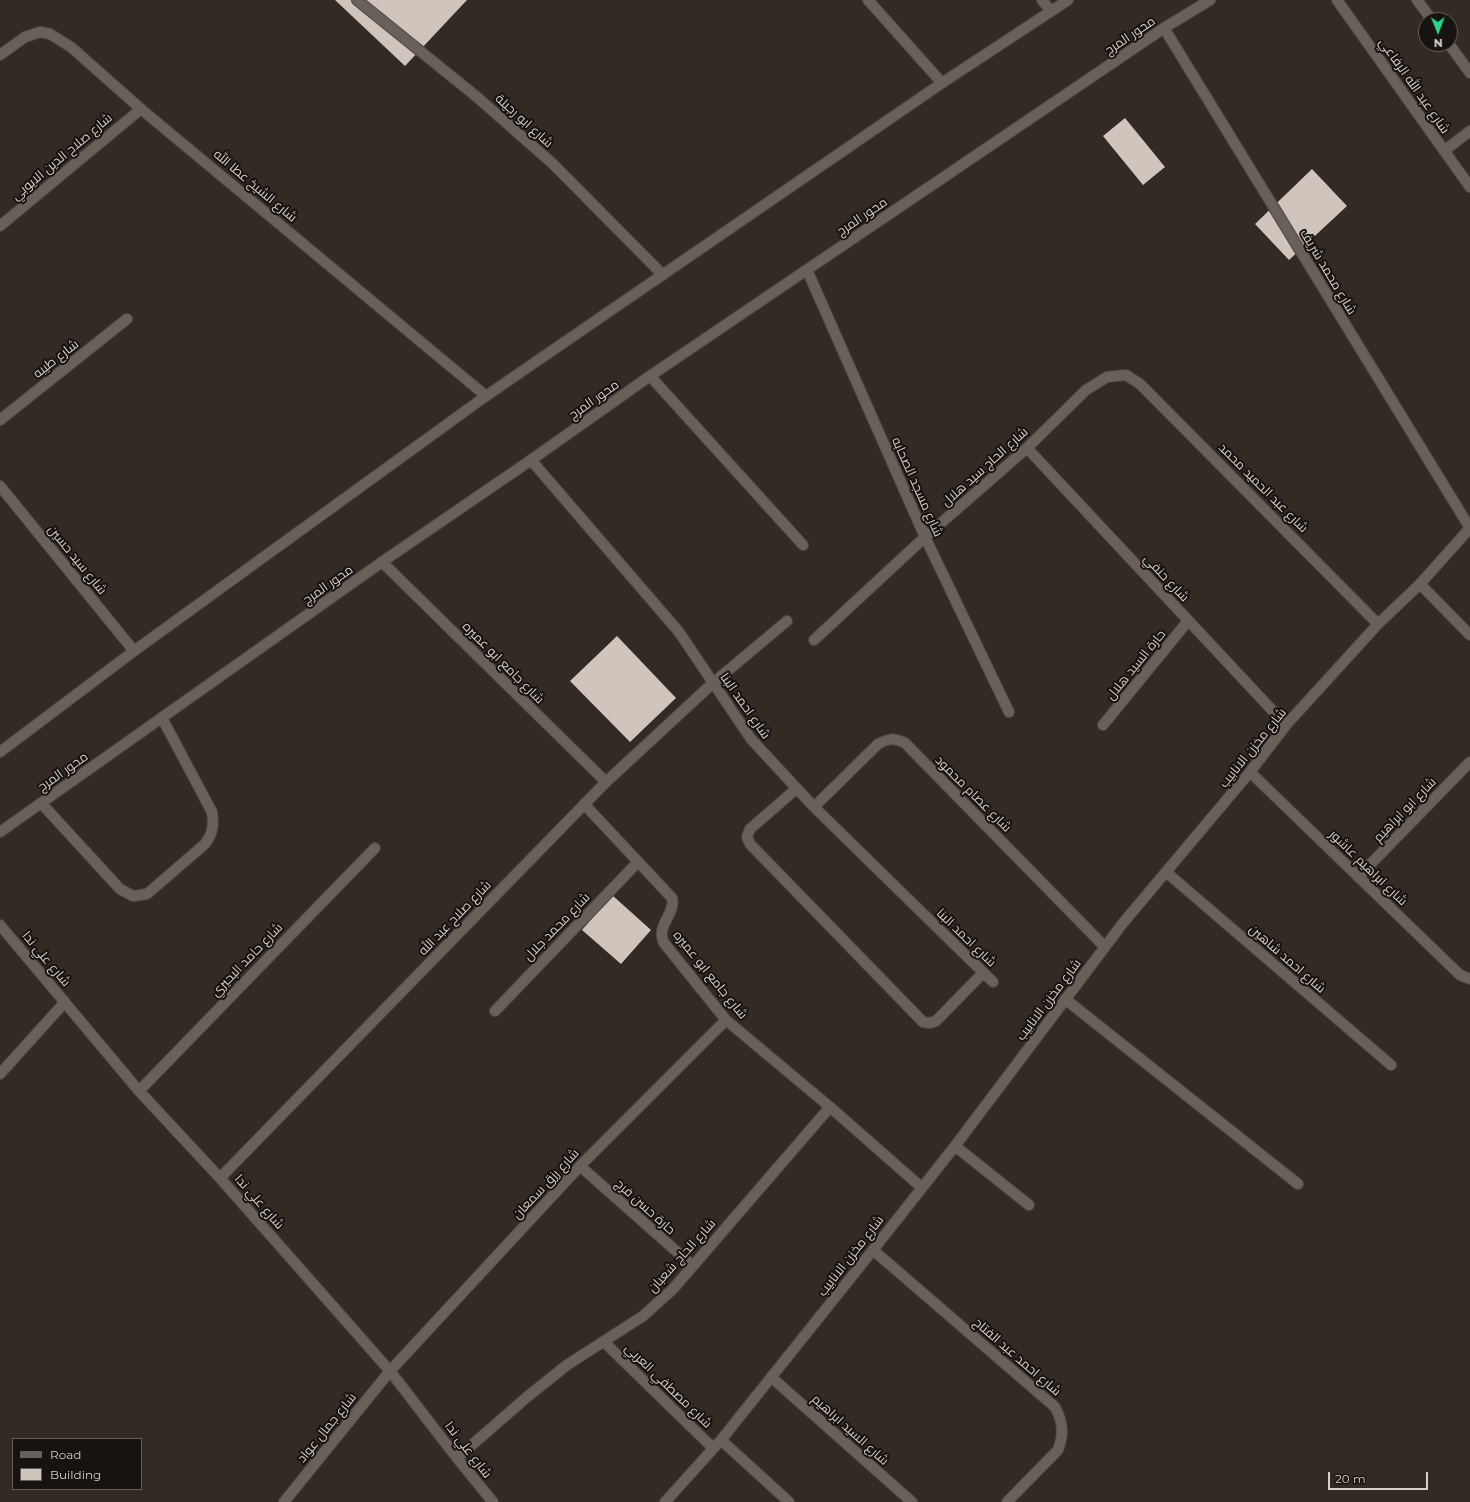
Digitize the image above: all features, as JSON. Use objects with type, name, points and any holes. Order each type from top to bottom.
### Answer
[{"type":"street","name":"شارع ابو رجيلة","points":[[357,0],[477,97],[553,164],[663,275]]},
{"type":"street","points":[[868,0],[942,83]]},
{"type":"street","points":[[1042,0],[1051,11]]},
{"type":"street","points":[[0,752],[134,651],[486,396],[942,83],[1068,0]]},
{"type":"street","name":"محور المرج","points":[[0,832],[382,562],[650,376],[1164,28],[1210,0]]},
{"type":"street","name":"شارع عبد الله الرفاعي","points":[[1337,0],[1470,187]]},
{"type":"street","points":[[1417,0],[1426,12]]},
{"type":"street","name":"شارع محمد شريف","points":[[1164,28],[1470,528]]},
{"type":"street","name":"شارع الشيخ عطا الله","points":[[0,55],[25,36],[40,32],[50,34],[71,47],[141,108],[486,396]]},
{"type":"street","points":[[1455,52],[1470,73]]},
{"type":"street","name":"شارع صلاح الدين الايوبي","points":[[0,226],[141,108]]},
{"type":"street","points":[[1444,151],[1470,131]]},
{"type":"street","name":"شارع مسجد الصحابه","points":[[807,270],[925,537],[1009,712]]},
{"type":"street","name":"شارع طيبه","points":[[0,420],[127,319]]},
{"type":"street","name":"شارع الحاج سيد هلال","points":[[814,640],[925,537],[1027,448],[1086,390],[1107,377],[1126,375]]},
{"type":"street","name":"شارع عبد الحميد محمد","points":[[1126,375],[1150,393],[1378,624]]},
{"type":"street","points":[[650,376],[803,545]]},
{"type":"street","name":"شارع حنفي","points":[[1027,448],[1286,725]]},
{"type":"street","name":"شارع احمد البنا","points":[[531,460],[678,632],[750,739],[814,807],[993,982]]},
{"type":"street","name":"شارع سيد حسين","points":[[0,486],[134,651]]},
{"type":"street","name":"شارع مخزن الانابيب","points":[[665,1502],[721,1440],[873,1250],[921,1187],[955,1146],[1123,922],[1250,772],[1286,725],[1378,624],[1420,584],[1470,528]]},
{"type":"street","name":"شارع جامع ابو عميره","points":[[382,562],[606,782]]},
{"type":"street","points":[[1420,584],[1470,635]]},
{"type":"street","name":"شارع صلاح عبد الله","points":[[220,1178],[606,782],[713,683],[787,621]]},
{"type":"street","name":"حارة السيد هلال","points":[[1103,725],[1188,621]]},
{"type":"street","points":[[41,803],[120,889],[132,896],[147,894],[205,844],[213,829],[212,812],[162,718]]},
{"type":"street","name":"شارع عصام محمود","points":[[814,807],[878,744],[888,739],[905,743],[1105,947]]},
{"type":"street","name":"شارع ابو ابراهيم","points":[[1358,877],[1470,762]]},
{"type":"street","name":"شارع ابراهيم عاشور","points":[[1250,772],[1460,975],[1470,979]]},
{"type":"street","points":[[796,788],[750,829],[747,837],[750,844],[923,1022],[930,1023],[936,1021],[983,973]]},
{"type":"street","name":"شارع جامع ابو عميره","points":[[584,804],[672,898],[673,902],[662,927],[661,938],[726,1020],[921,1187]]},
{"type":"street","name":"شارع حامد البحيري","points":[[139,1091],[375,848]]},
{"type":"street","name":"شارع محمد جلال","points":[[495,1011],[638,862]]},
{"type":"street","name":"شارع احمد شاهين","points":[[1166,872],[1390,1065]]},
{"type":"street","name":"شارع علي ندا","points":[[0,924],[139,1091],[220,1178],[390,1371],[493,1502]]},
{"type":"street","points":[[1065,999],[1298,1184]]},
{"type":"street","points":[[0,1074],[65,1002]]},
{"type":"street","name":"شارع رزق سمعان","points":[[390,1371],[580,1166],[726,1020]]},
{"type":"street","name":"شارع الحاج شعبان","points":[[457,1458],[527,1397],[561,1370],[643,1316],[673,1290],[830,1108]]},
{"type":"street","points":[[955,1146],[1029,1205]]},
{"type":"street","name":"حارة حسن فرج","points":[[580,1166],[693,1266]]},
{"type":"street","name":"شارع احمد عبد الفتاح","points":[[873,1250],[1055,1407],[1060,1417],[1062,1428],[1062,1439],[1058,1450],[1007,1502]]},
{"type":"street","name":"شارع مصطفي العربي","points":[[604,1342],[713,1448]]},
{"type":"street","name":"شارع جمال عواد","points":[[284,1502],[390,1371]]},
{"type":"street","name":"شارع السيد ابراهيم","points":[[771,1377],[912,1502]]},
{"type":"street","points":[[721,1440],[789,1502]]},
{"type":"building","points":[[335,0],[467,0],[405,66]]},
{"type":"building","points":[[1125,118],[1165,167],[1143,185],[1103,136]]},
{"type":"building","points":[[1312,169],[1347,206],[1289,260],[1255,224]]},
{"type":"building","points":[[617,636],[676,698],[630,742],[570,681]]},
{"type":"building","points":[[612,895],[651,930],[621,964],[582,930]]}]
